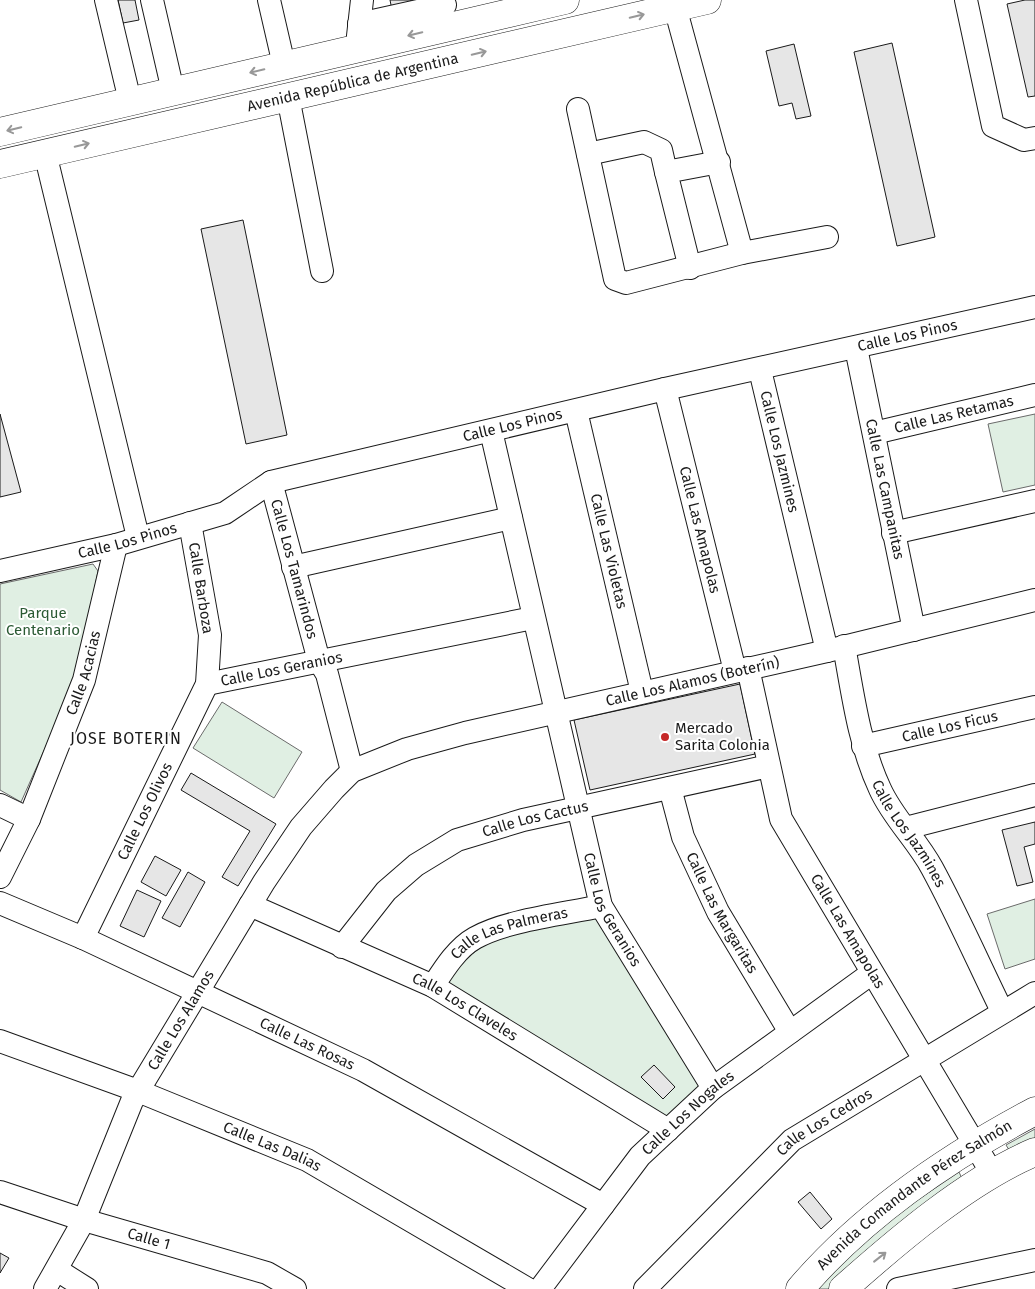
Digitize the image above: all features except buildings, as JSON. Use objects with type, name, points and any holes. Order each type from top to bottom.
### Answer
[{"type":"main road","points":[[0,132],[284,65],[358,36],[449,9],[565,0]]},
{"type":"main road","name":"Avenida República de Argentina","points":[[0,164],[703,0]]},
{"type":"main road","name":"Avenida Comandante Pérez Salmón","points":[[800,1289],[832,1255],[873,1218],[915,1186],[976,1146],[1035,1111]]},
{"type":"main road","name":"Avenida Comandante Pérez Salmón","points":[[843,1289],[874,1261],[962,1194],[1035,1152]]},
{"type":"street","points":[[106,0],[130,101]]},
{"type":"street","points":[[152,0],[173,91]]},
{"type":"street","points":[[269,0],[284,65]]},
{"type":"street","points":[[358,36],[362,0]]},
{"type":"street","points":[[966,0],[993,126],[1024,140],[1035,138]]},
{"type":"street","points":[[675,7],[719,162],[742,253]]},
{"type":"street","points":[[288,97],[322,270]]},
{"type":"street","points":[[578,109],[615,278],[626,282],[690,268],[742,253],[827,237]]},
{"type":"street","points":[[588,154],[644,142],[661,150],[690,268]]},
{"type":"street","points":[[45,154],[138,537]]},
{"type":"street","points":[[666,172],[719,162]]},
{"type":"street","name":"Calle Los Pinos","points":[[0,571],[116,545],[224,513],[271,482],[665,389],[760,370],[1035,307]]},
{"type":"street","name":"Calle Las Campanitas","points":[[856,348],[914,630]]},
{"type":"street","name":"Calle Los Jazmines","points":[[760,370],[863,746],[880,789],[894,814],[906,828],[931,867],[1002,1011]]},
{"type":"street","name":"Calle Las Amapolas","points":[[665,389],[769,766],[781,820],[993,1175]]},
{"type":"street","name":"Calle Las Retamas","points":[[874,433],[1035,395]]},
{"type":"street","name":"Calle Las Violetas","points":[[576,411],[642,692]]},
{"type":"street","name":"Calle Los Geranios","points":[[491,431],[601,906],[713,1088]]},
{"type":"street","name":"Calle Los Tamarindos","points":[[271,482],[319,661],[327,674],[352,771]]},
{"type":"street","points":[[893,533],[1035,501]]},
{"type":"street","points":[[294,567],[511,518]]},
{"type":"street","name":"Calle Barboza","points":[[190,523],[210,635],[207,684]]},
{"type":"street","name":"Calle Acacias","points":[[0,877],[29,819],[84,680],[116,545]]},
{"type":"street","name":"Calle Los Alamos (Boterín)","points":[[352,771],[406,749],[555,712],[914,630],[1035,600]]},
{"type":"street","name":"Calle Los Geranios","points":[[207,684],[533,618]]},
{"type":"street","name":"Calle Los Olivos","points":[[83,938],[207,684]]},
{"type":"street","name":"Calle Los Ficus","points":[[863,746],[1035,707]]},
{"type":"street","name":"Calle Los Cactus","points":[[342,947],[386,891],[416,865],[457,840],[523,820],[769,766]]},
{"type":"street","name":"Calle Los Alamos","points":[[45,1289],[84,1220],[138,1091],[250,906],[301,827],[334,788],[352,771]]},
{"type":"street","name":"Calle Las Margaritas","points":[[670,788],[682,837],[718,912],[790,1032]]},
{"type":"street","points":[[906,828],[1035,795]]},
{"type":"street","points":[[0,805],[29,819]]},
{"type":"street","name":"Calle Las Rosas","points":[[0,902],[83,938],[362,1070],[603,1205]]},
{"type":"street","name":"Calle Los Claveles","points":[[250,906],[433,986],[668,1130]]},
{"type":"street","name":"Calle Las Palmeras","points":[[433,986],[458,952],[475,938],[524,922],[601,906]]},
{"type":"street","name":"Calle Los Nogales","points":[[540,1289],[640,1156],[713,1088],[872,973]]},
{"type":"street","name":"Calle Los Cedros","points":[[645,1289],[792,1140],[1002,1011],[1035,993]]},
{"type":"street","name":"Calle Las Dalias","points":[[0,1041],[138,1091],[307,1160],[528,1289]]},
{"type":"street","name":"Calle 1","points":[[0,1192],[84,1220],[267,1273],[295,1289]]},
{"type":"street","points":[[898,1289],[1035,1260]]},
{"type":"street","points":[[57,1270],[87,1289]]},
{"type":"green space","points":[[1035,414],[1035,485],[1003,492],[988,424]]},
{"type":"green space","name":"Parque Centenario","points":[[93,564],[98,571],[77,677],[21,802],[0,790],[0,584]]},
{"type":"green space","points":[[222,702],[302,752],[274,798],[193,748]]},
{"type":"green space","points":[[1035,899],[1035,959],[1005,969],[987,914]]},
{"type":"green space","points":[[595,916],[700,1086],[663,1120],[446,985],[461,962],[495,937]]},
{"type":"green space","points":[[1035,1129],[1035,1146],[1014,1158],[1006,1145]]},
{"type":"green space","points":[[959,1172],[965,1185],[837,1289],[812,1289],[886,1221]]},
{"type":"place","name":"Mercado Sarita Colonia","points":[[665,737]]},
{"type":"district","name":"JOSE BOTERIN","points":[[126,738]]}]
